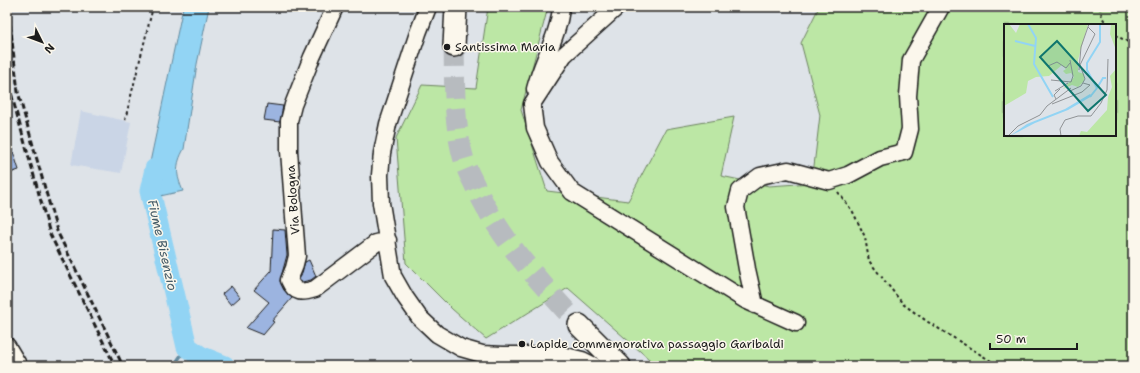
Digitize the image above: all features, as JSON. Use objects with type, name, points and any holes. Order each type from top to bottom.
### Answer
[{"type":"main road","points":[[454,46],[456,7]]},
{"type":"main road","points":[[579,325],[620,366]]},
{"type":"street","name":"Via Bologna","points":[[335,7],[312,57],[293,105],[289,121],[288,136],[297,256],[289,280],[293,288],[300,292],[306,292],[321,285],[376,243],[388,240]]},
{"type":"street","points":[[428,7],[388,124],[382,153],[380,175],[381,203],[393,276],[404,297],[419,317],[437,334],[461,348],[482,354],[503,356],[562,355],[582,360],[594,366]]},
{"type":"street","points":[[561,7],[560,19],[538,75],[532,104],[535,128],[550,162],[572,192],[745,300],[796,324]]},
{"type":"street","points":[[532,104],[564,56],[617,7]]},
{"type":"street","points":[[755,305],[736,207],[740,190],[760,176],[788,170],[829,181],[848,175],[880,158],[904,152],[910,129],[908,96],[911,60],[941,7]]},
{"type":"street","points":[[7,346],[19,366]]},
{"type":"path","points":[[125,120],[153,7]]},
{"type":"path","points":[[1100,7],[1102,17],[1106,24]]},
{"type":"path","points":[[1116,36],[1130,43],[1133,43]]},
{"type":"path","points":[[829,181],[853,212],[865,237],[869,261],[902,304],[999,366]]},
{"type":"shaded area","points":[[81,111],[131,122],[121,173],[71,165]]},
{"type":"green space","points":[[488,7],[548,7],[521,110],[547,191],[628,201],[666,129],[734,117],[721,176],[769,186],[812,183],[820,115],[801,43],[819,7],[1133,7],[1133,366],[657,366],[568,288],[486,339],[452,309],[406,263],[396,138],[422,85],[476,88]]},
{"type":"water","points":[[183,7],[209,7],[197,64],[184,149],[178,165],[178,175],[183,191],[142,200]]},
{"type":"building","points":[[267,104],[283,106],[280,122],[264,120]]},
{"type":"building","points":[[7,139],[9,139],[19,170],[7,174]]},
{"type":"building","points":[[273,229],[285,230],[287,255],[280,281],[284,290],[292,298],[272,321],[274,322],[263,335],[246,328],[269,302],[254,290],[271,271]]},
{"type":"building","points":[[309,260],[316,276],[311,280],[302,282],[299,280],[305,262]]},
{"type":"building","points":[[231,286],[240,297],[231,305],[222,294]]},
{"type":"waterway","name":"Fiume Bisenzio","points":[[155,169],[150,191],[187,347],[200,356],[225,366]]},
{"type":"waterway","points":[[175,366],[187,347]]},
{"type":"tunnel","points":[[454,46],[456,118],[460,146],[465,163],[476,188],[486,208],[509,243],[536,277],[579,325]]},
{"type":"railway","points":[[8,7],[18,92],[57,231],[123,366]]},
{"type":"railway","points":[[7,59],[11,93],[50,234],[115,366]]},
{"type":"place","name":"Santissima Maria","points":[[447,47]]},
{"type":"place","name":"Lapide commemorativa passaggio Garibaldi","points":[[522,344]]}]
